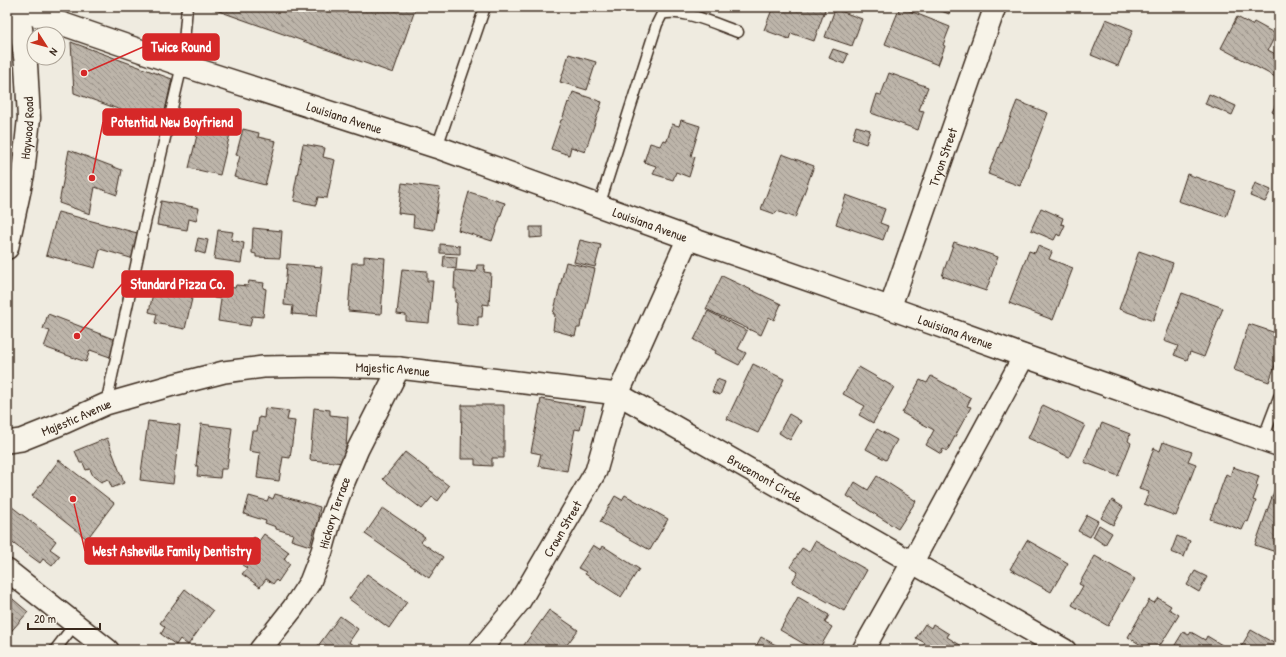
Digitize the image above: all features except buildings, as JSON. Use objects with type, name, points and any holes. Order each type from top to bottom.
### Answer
[{"type":"street","name":"Tryon Street","points":[[890,308],[995,7]]},
{"type":"street","name":"Louisiana Avenue","points":[[18,8],[182,65],[437,147],[688,238],[1271,442]]},
{"type":"street","name":"Haywood Road","points":[[7,248],[23,174],[29,118],[26,64],[18,8]]},
{"type":"street","points":[[618,394],[688,238]]},
{"type":"street","points":[[863,650],[1024,356]]},
{"type":"street","name":"Majestic Avenue","points":[[7,442],[21,440],[106,404],[224,372],[263,367],[323,366],[399,368],[618,394]]},
{"type":"street","name":"Hickory Terrace","points":[[260,650],[293,608],[310,582],[322,551],[332,515],[344,482],[358,449],[399,368]]},
{"type":"street","name":"Brucemont Circle","points":[[618,394],[1065,650]]},
{"type":"street","name":"Crown Street","points":[[480,650],[520,601],[596,472],[618,394]]},
{"type":"street","points":[[7,570],[108,650]]},
{"type":"lane","points":[[106,404],[146,219],[182,65],[187,7]]},
{"type":"lane","points":[[437,147],[485,7]]},
{"type":"lane","points":[[599,206],[655,31],[662,14],[670,12],[688,15],[738,32]]},
{"type":"lane","points":[[1271,442],[1279,397]]},
{"type":"lane","points":[[55,650],[75,624]]},
{"type":"place","name":"Twice Round","points":[[84,73]]},
{"type":"place","name":"Potential New Boyfriend","points":[[92,178]]},
{"type":"place","name":"Standard Pizza Co.","points":[[77,336]]},
{"type":"place","name":"West Asheville Family Dentistry","points":[[73,499]]}]
